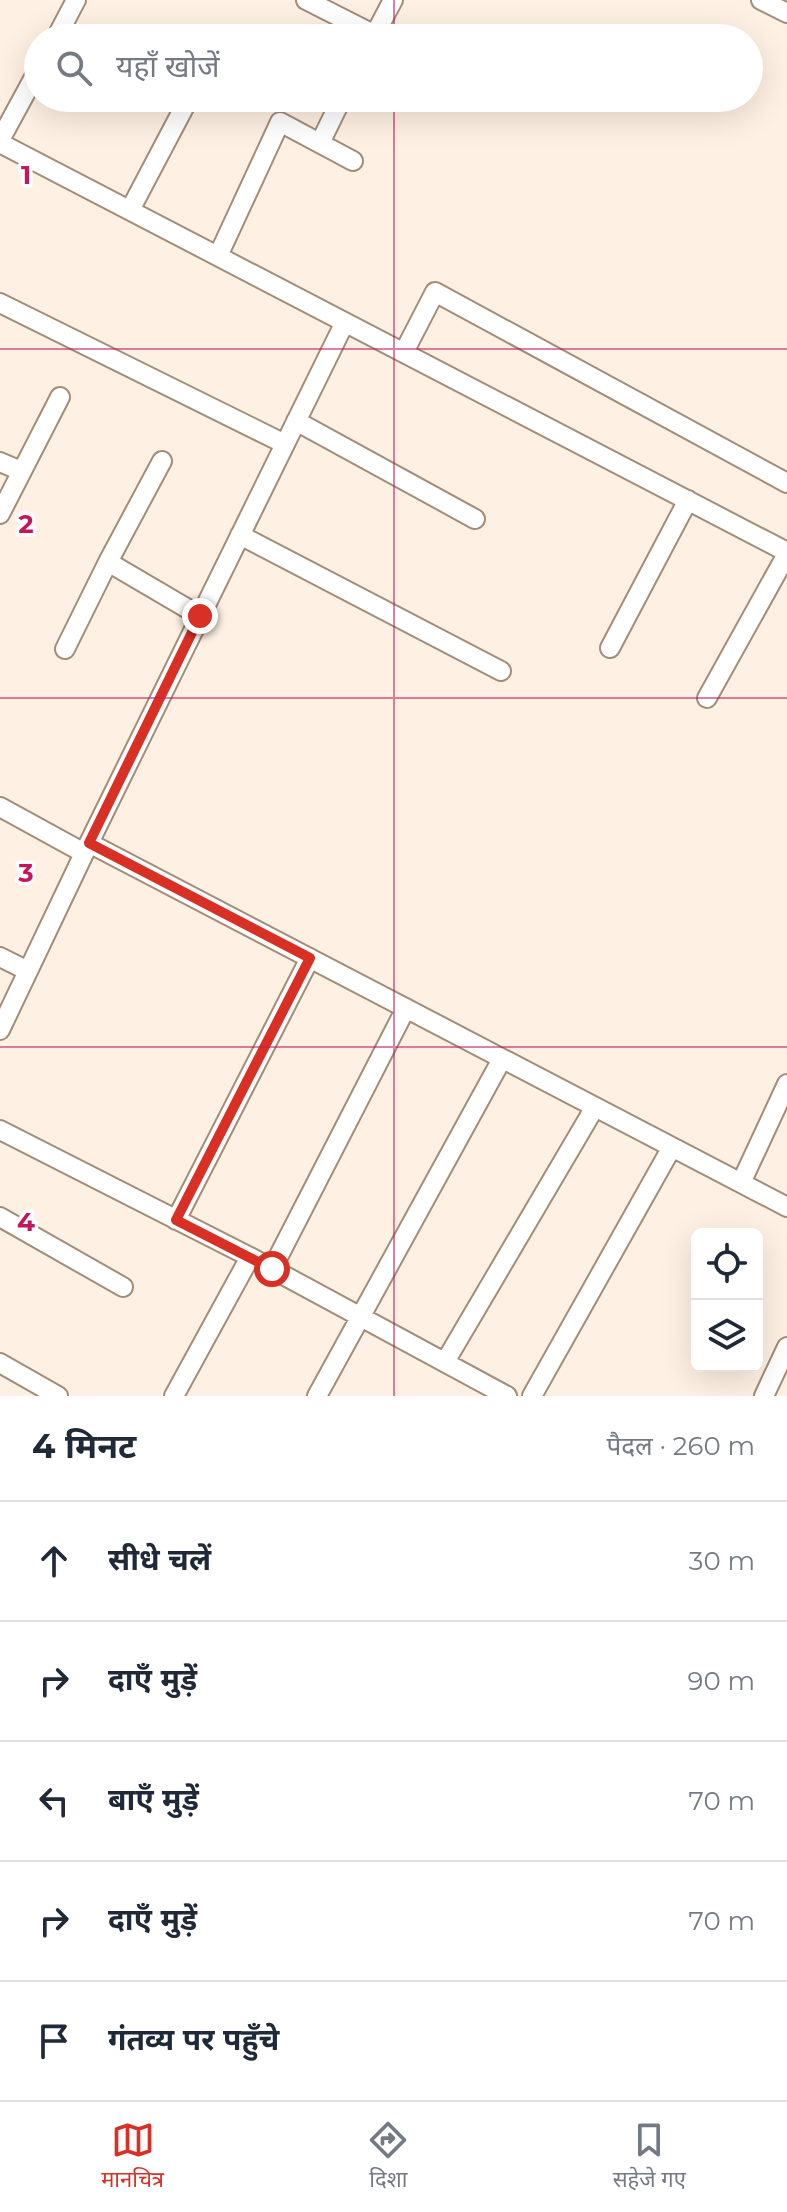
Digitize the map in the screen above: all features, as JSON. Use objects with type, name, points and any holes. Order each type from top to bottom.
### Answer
[{"type":"street","points":[[63,24],[76,0]]},
{"type":"street","points":[[306,0],[351,24]]},
{"type":"street","points":[[382,24],[393,0]]},
{"type":"street","points":[[761,0],[787,13]]},
{"type":"street","points":[[24,97],[0,142],[787,553],[707,698]]},
{"type":"street","points":[[130,210],[182,112]]},
{"type":"street","points":[[320,143],[335,112]]},
{"type":"street","points":[[218,256],[280,122],[353,161]]},
{"type":"street","points":[[404,352],[435,292],[787,483]]},
{"type":"street","points":[[0,303],[285,444]]},
{"type":"street","points":[[0,1030],[86,848],[345,322]]},
{"type":"street","points":[[0,514],[60,397]]},
{"type":"street","points":[[296,421],[475,519]]},
{"type":"street","points":[[65,649],[162,461]]},
{"type":"street","points":[[0,462],[21,471]]},
{"type":"street","points":[[610,648],[688,500]]},
{"type":"street","points":[[240,535],[501,671]]},
{"type":"street","points":[[108,562],[200,616]]},
{"type":"street","points":[[0,807],[310,958],[787,1207]]},
{"type":"street","points":[[0,957],[28,971]]},
{"type":"street","points":[[176,1220],[310,958]]},
{"type":"street","points":[[272,1269],[406,1008]]},
{"type":"street","points":[[317,1396],[502,1059]]},
{"type":"street","points":[[741,1183],[787,1084]]},
{"type":"street","points":[[445,1362],[595,1107]]},
{"type":"street","points":[[0,1130],[250,1257],[507,1396]]},
{"type":"street","points":[[532,1396],[672,1147]]},
{"type":"street","points":[[0,1217],[123,1287]]},
{"type":"street","points":[[174,1396],[250,1257]]},
{"type":"street","points":[[764,1396],[787,1347]]},
{"type":"street","points":[[0,1363],[58,1396]]},
{"type":"route","points":[[200,616],[89,843],[310,958],[176,1220],[272,1269]]}]
